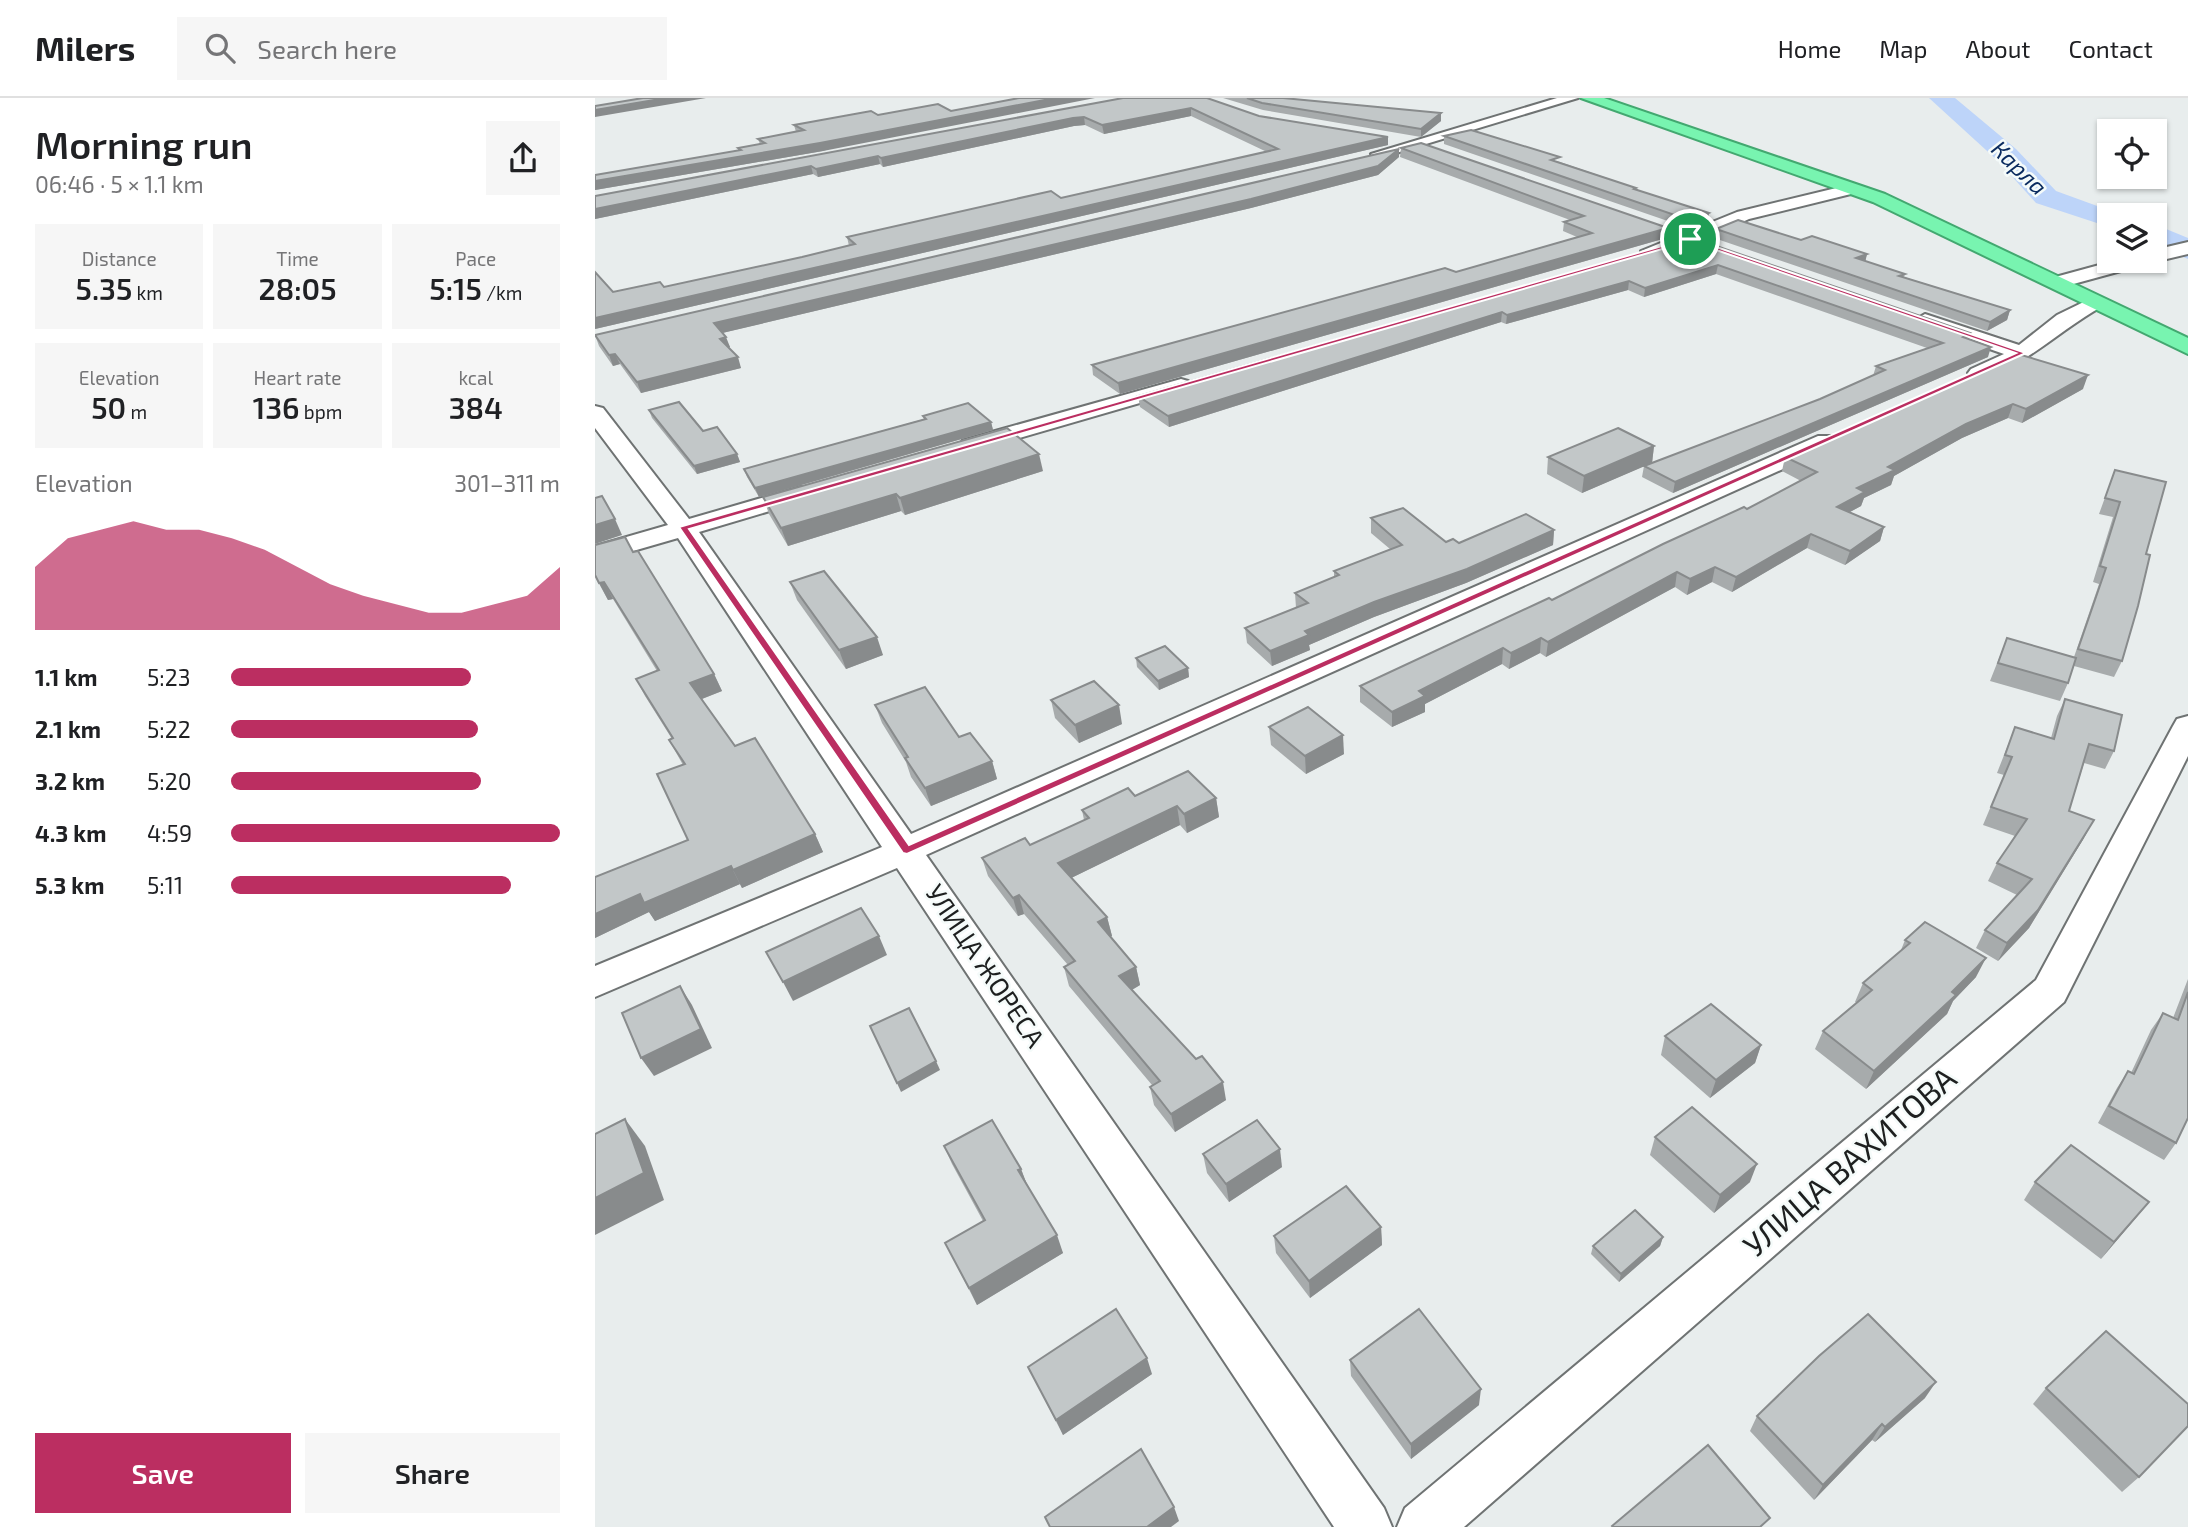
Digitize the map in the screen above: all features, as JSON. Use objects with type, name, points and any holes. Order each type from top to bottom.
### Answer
[{"type":"highway","points":[[1589,98],[1733,145],[1853,189],[2188,347]]},
{"type":"street","points":[[1367,156],[1422,144],[1571,98]]},
{"type":"street","points":[[1374,135],[1422,144],[1447,153]]},
{"type":"street","points":[[1636,255],[1690,239],[1743,215],[1853,189]]},
{"type":"street","points":[[1664,230],[1715,248]]},
{"type":"street","points":[[2167,253],[2188,247]]},
{"type":"street","points":[[2055,283],[2097,271]]},
{"type":"street","points":[[1959,381],[2022,353],[2064,319],[2095,302]]},
{"type":"street","points":[[1907,314],[2022,353]]},
{"type":"street","points":[[952,451],[1207,378]]},
{"type":"street","name":"УЛИЦА ЖОРЕСА","points":[[595,413],[683,527],[907,850],[1365,1527]]},
{"type":"street","points":[[595,982],[907,850],[1845,432]]},
{"type":"street","points":[[595,554],[831,485]]},
{"type":"street","name":"УЛИЦА ВАХИТОВА","points":[[1424,1527],[2050,990],[2188,726]]},
{"type":"building","points":[[643,98],[666,98],[595,110],[595,106]]},
{"type":"building","points":[[1019,98],[1055,98],[820,143],[595,181],[595,175],[741,150],[738,148],[765,143],[758,139],[804,130],[794,125],[871,111],[878,115],[938,104],[951,111]]},
{"type":"building","points":[[1123,98],[1207,98],[1259,116],[1388,137],[595,318],[595,272],[613,292],[660,282],[664,287],[855,244],[847,237],[1051,191],[1061,198],[1278,149],[1191,108],[1102,125],[1084,117],[881,158],[878,156],[816,169],[811,166],[595,209],[595,196]]},
{"type":"building","points":[[1247,98],[1283,98],[1441,113],[1421,129],[1262,103]]},
{"type":"building","points":[[1471,130],[1560,157],[1551,160],[1709,213],[1692,221],[1444,136]]},
{"type":"building","points":[[1421,143],[1668,228],[1118,383],[1092,365],[1445,268],[1456,272],[1592,233],[1564,222],[1584,216],[1401,148]]},
{"type":"building","points":[[1399,149],[1378,166],[1251,199],[714,323],[726,337],[720,339],[738,357],[637,382],[615,354],[609,355],[595,335]]},
{"type":"building","points":[[1738,220],[1801,240],[1812,236],[1867,254],[1856,258],[1905,274],[1899,276],[2010,310],[1990,322],[1716,229]]},
{"type":"building","points":[[1693,238],[1970,333],[1963,337],[1991,347],[1675,482],[1644,466],[1820,399],[1885,370],[1876,366],[1943,343],[1718,265],[1645,288],[1629,281],[1507,315],[1502,312],[1168,416],[1138,396]]},
{"type":"building","points":[[2018,354],[2088,375],[2026,409],[2013,404],[1966,424],[1888,467],[1895,470],[1857,488],[1865,492],[1837,507],[1884,527],[1850,551],[1811,534],[1736,577],[1715,567],[1690,579],[1677,572],[1548,642],[1541,638],[1511,653],[1503,648],[1419,691],[1425,696],[1392,712],[1360,686],[1549,598],[1552,600],[1663,544],[1744,507],[1747,509],[1817,472],[1785,457]]},
{"type":"building","points":[[679,402],[703,431],[717,427],[737,454],[694,466],[649,410]]},
{"type":"building","points":[[968,403],[991,422],[755,488],[744,469],[926,419],[923,416]]},
{"type":"building","points":[[1007,428],[1039,454],[900,498],[896,494],[781,528],[763,497]]},
{"type":"building","points":[[1618,428],[1654,446],[1584,476],[1548,457]]},
{"type":"building","points":[[2115,470],[2166,482],[2146,554],[2150,555],[2138,606],[2122,661],[2078,649],[2106,568],[2100,566],[2120,502],[2105,498]]},
{"type":"building","points":[[602,496],[615,519],[595,525],[595,498]]},
{"type":"building","points":[[1403,508],[1446,542],[1453,539],[1459,543],[1526,514],[1554,530],[1467,569],[1374,602],[1305,631],[1309,635],[1270,651],[1245,628],[1308,603],[1295,593],[1339,575],[1334,571],[1402,545],[1371,518]]},
{"type":"building","points":[[625,537],[633,552],[638,551],[714,674],[690,683],[735,746],[755,738],[815,834],[733,870],[731,866],[644,903],[640,894],[595,914],[595,877],[688,840],[657,774],[685,764],[669,740],[673,738],[636,679],[659,670],[604,582],[599,583],[595,575],[595,545]]},
{"type":"building","points":[[824,571],[877,637],[839,650],[790,582]]},
{"type":"building","points":[[2007,638],[2076,658],[2068,683],[1998,663]]},
{"type":"building","points":[[1165,646],[1188,668],[1158,681],[1136,658]]},
{"type":"building","points":[[1094,681],[1119,705],[1075,725],[1051,700]]},
{"type":"building","points":[[925,687],[959,737],[970,733],[992,761],[925,788],[875,705]]},
{"type":"building","points":[[2065,699],[2122,715],[2114,751],[2089,744],[2069,811],[2094,820],[2038,910],[2007,943],[1985,930],[2032,879],[1997,863],[2027,819],[1991,807],[2012,757],[2005,755],[2015,727],[2054,739]]},
{"type":"building","points":[[1308,707],[1343,735],[1305,756],[1269,727]]},
{"type":"building","points":[[1188,771],[1216,798],[1184,814],[1177,806],[1058,863],[1107,917],[1098,922],[1136,967],[1119,976],[1196,1059],[1202,1056],[1223,1082],[1171,1114],[1150,1087],[1160,1081],[1064,967],[1075,961],[1019,895],[1013,898],[982,858],[1025,838],[1030,845],[1089,818],[1082,810],[1128,788],[1135,796]]},
{"type":"building","points":[[861,908],[879,936],[783,982],[766,952]]},
{"type":"building","points":[[1925,922],[1986,958],[1952,992],[1956,995],[1874,1071],[1823,1031],[1872,990],[1863,983],[1910,943],[1905,940]]},
{"type":"building","points":[[680,986],[701,1029],[641,1058],[622,1013]]},
{"type":"building","points":[[2188,992],[2188,1118],[2176,1143],[2109,1106],[2128,1071],[2134,1074],[2163,1013],[2178,1020]]},
{"type":"building","points":[[1711,1004],[1761,1045],[1716,1080],[1665,1036]]},
{"type":"building","points":[[909,1008],[936,1061],[897,1083],[870,1026]]},
{"type":"building","points":[[1692,1107],[1757,1164],[1720,1195],[1655,1137]]},
{"type":"building","points":[[625,1119],[644,1173],[595,1198],[595,1134]]},
{"type":"building","points":[[992,1120],[1057,1235],[969,1288],[945,1243],[985,1220],[944,1146]]},
{"type":"building","points":[[1257,1120],[1280,1149],[1226,1184],[1203,1154]]},
{"type":"building","points":[[2071,1145],[2149,1202],[2114,1242],[2035,1182]]},
{"type":"building","points":[[1346,1186],[1381,1227],[1309,1281],[1274,1236]]},
{"type":"building","points":[[1635,1210],[1663,1237],[1621,1274],[1593,1246]]},
{"type":"building","points":[[1116,1309],[1147,1358],[1056,1420],[1028,1367]]},
{"type":"building","points":[[1419,1309],[1481,1389],[1411,1444],[1350,1360]]},
{"type":"building","points":[[1868,1314],[1936,1382],[1885,1427],[1882,1424],[1823,1485],[1757,1416],[1819,1356]]},
{"type":"building","points":[[2106,1331],[2188,1404],[2188,1426],[2139,1477],[2046,1388]]},
{"type":"building","points":[[1708,1445],[1770,1518],[1760,1527],[1612,1526]]},
{"type":"building","points":[[1141,1449],[1174,1507],[1147,1527],[1050,1527],[1045,1517]]},
{"type":"waterway","name":"Карла","points":[[1941,98],[2007,155],[2046,197],[2097,214]]},
{"type":"waterway","name":"Карла","points":[[2167,240],[2188,250]]},
{"type":"route","points":[[1690,239],[2022,353],[907,850],[683,527],[885,470],[1690,239]]}]
